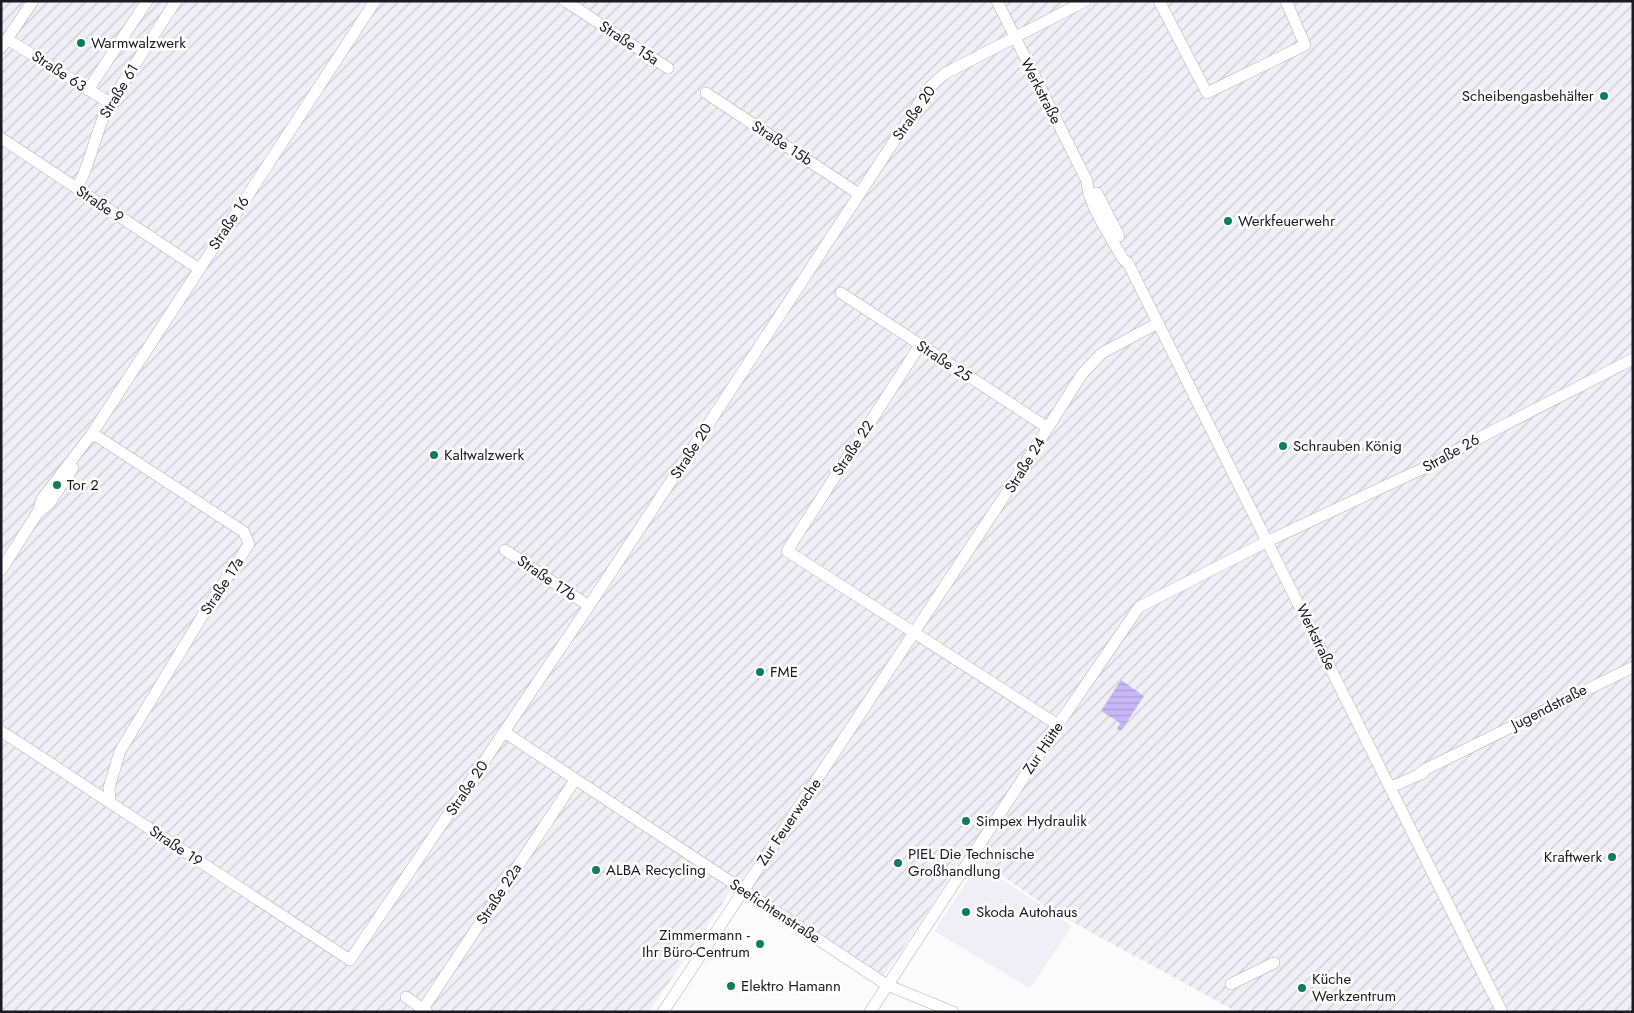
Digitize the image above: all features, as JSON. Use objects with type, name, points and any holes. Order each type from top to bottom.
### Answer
[{"type":"street","points":[[4,44],[33,1]]},
{"type":"street","points":[[88,90],[147,1]]},
{"type":"street","name":"Straße 61","points":[[77,188],[90,158],[101,119],[176,1]]},
{"type":"street","name":"Straße 16","points":[[1,570],[38,512],[42,499],[88,440],[375,1]]},
{"type":"street","name":"Straße 15a","points":[[565,1],[668,68]]},
{"type":"street","name":"Werkstraße","points":[[997,1],[1087,181],[1087,187],[1098,213],[1122,259],[1128,263],[1502,1012]]},
{"type":"street","name":"Straße 20","points":[[350,960],[589,606],[929,88],[944,74],[1085,1]]},
{"type":"street","points":[[1159,1],[1207,93],[1305,45],[1286,1]]},
{"type":"street","name":"Straße 63","points":[[4,44],[110,103]]},
{"type":"street","name":"Straße 15b","points":[[706,93],[859,194]]},
{"type":"street","name":"Straße 9","points":[[1,138],[199,269]]},
{"type":"street","name":"Straße 25","points":[[841,294],[1048,428]]},
{"type":"street","name":"Straße 24","points":[[915,632],[1082,374],[1102,353],[1158,323]]},
{"type":"street","name":"Straße 22","points":[[915,632],[787,550],[920,345]]},
{"type":"street","name":"Straße 26","points":[[1268,541],[1426,467],[1633,359]]},
{"type":"street","name":"Straße 17a","points":[[88,440],[98,437],[244,532],[249,544],[206,610],[120,751],[109,788],[110,801]]},
{"type":"street","name":"Zur Hütte","points":[[870,1012],[1058,725],[1139,607],[1268,541]]},
{"type":"street","name":"Straße 17b","points":[[505,550],[589,606]]},
{"type":"street","points":[[915,632],[1058,725]]},
{"type":"street","name":"Zur Feuerwache","points":[[664,1012],[915,632]]},
{"type":"street","name":"Jugendstraße","points":[[1391,787],[1440,766],[1466,750],[1633,666]]},
{"type":"street","name":"Seefichtenstraße","points":[[504,732],[887,985],[953,1012]]},
{"type":"street","name":"Straße 19","points":[[2,734],[110,801],[350,960]]},
{"type":"street","name":"Straße 22a","points":[[425,1010],[575,780]]},
{"type":"street","points":[[1231,984],[1274,963]]},
{"type":"street","points":[[406,997],[425,1010]]},
{"type":"shaded area","points":[[1,1],[1633,1],[1633,1012],[1237,1012],[1052,911],[968,851],[878,985],[733,887],[649,1012],[1,1012]]},
{"type":"shaded area","points":[[1121,680],[1144,696],[1121,731],[1117,729],[1120,723],[1101,711]]},
{"type":"shaded area","name":"Skoda Autohaus","points":[[979,864],[1072,926],[1030,988],[934,931]]},
{"type":"place","name":"Warmwalzwerk","points":[[81,43]]},
{"type":"place","name":"Scheibengasbehälter","points":[[1604,96]]},
{"type":"place","name":"Werkfeuerwehr","points":[[1228,221]]},
{"type":"place","name":"Schrauben König","points":[[1283,446]]},
{"type":"place","name":"Kaltwalzwerk","points":[[434,455]]},
{"type":"place","name":"Tor 2","points":[[57,485]]},
{"type":"place","name":"FME","points":[[760,672]]},
{"type":"place","name":"Simpex Hydraulik","points":[[966,821]]},
{"type":"place","name":"Kraftwerk","points":[[1612,857]]},
{"type":"place","name":"PIEL Die Technische Großhandlung","points":[[898,863]]},
{"type":"place","name":"ALBA Recycling","points":[[596,870]]},
{"type":"place","name":"Skoda Autohaus","points":[[966,912]]},
{"type":"place","name":"Zimmermann - Ihr Büro-Centrum","points":[[760,944]]},
{"type":"place","name":"Elektro Hamann","points":[[731,986]]},
{"type":"place","name":"Küche Werkzentrum","points":[[1302,988]]}]
